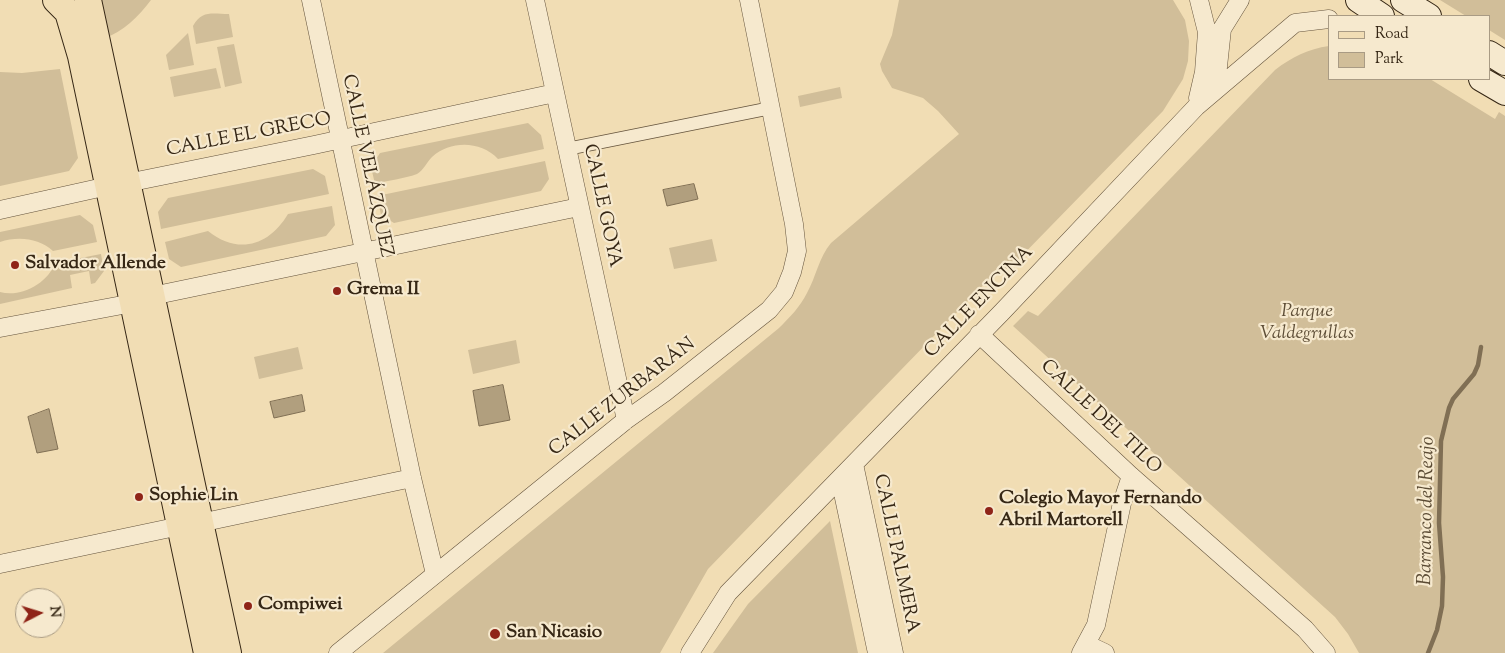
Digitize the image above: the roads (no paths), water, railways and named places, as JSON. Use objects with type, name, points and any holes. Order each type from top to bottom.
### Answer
[{"type":"main road","points":[[56,0],[68,12],[118,184]]},
{"type":"main road","points":[[88,0],[118,184],[190,525],[207,653]]},
{"type":"main road","points":[[1358,0],[1380,15]]},
{"type":"main road","points":[[1403,0],[1427,15]]},
{"type":"main road","points":[[1490,54],[1505,63]]},
{"type":"main road","points":[[1483,80],[1505,94]]},
{"type":"main road","points":[[190,525],[228,653]]},
{"type":"street","name":"CALLE VELÁZQUEZ","points":[[311,0],[363,252],[435,574]]},
{"type":"street","name":"CALLE GOYA","points":[[535,0],[626,420]]},
{"type":"street","name":"CALLE ZURBARÁN","points":[[338,653],[626,420],[664,394],[770,310],[784,292],[792,272],[797,250],[794,224],[749,0]]},
{"type":"street","points":[[1196,107],[1204,72],[1207,32],[1198,0]]},
{"type":"street","points":[[1196,107],[1217,76],[1222,29],[1240,0]]},
{"type":"street","name":"CALLE ENCINA","points":[[690,653],[728,593],[1002,312],[1196,107],[1296,24],[1328,19]]},
{"type":"street","name":"CALLE EL GRECO","points":[[0,210],[555,93]]},
{"type":"street","points":[[567,149],[771,108]]},
{"type":"street","points":[[0,328],[142,300],[579,207]]},
{"type":"street","name":"CALLE DEL TILO","points":[[979,334],[1131,476],[1305,629],[1326,653]]},
{"type":"street","name":"CALLE PALMERA","points":[[854,464],[894,653]]},
{"type":"street","points":[[1105,653],[1083,648],[1096,625],[1122,503],[1131,476]]},
{"type":"street","points":[[0,564],[412,478]]},
{"type":"street","name":"CALLE PALMERA","points":[[840,479],[877,653]]},
{"type":"waterway","name":"Barranco del Reajo","points":[[1428,653],[1437,630],[1442,606],[1443,577],[1439,523],[1441,441],[1449,408],[1453,399],[1474,374],[1478,365],[1481,347]]},
{"type":"place","name":"Salvador Allende","points":[[15,265]]},
{"type":"place","name":"Grema II","points":[[337,291]]},
{"type":"place","name":"Sophie Lin","points":[[139,497]]},
{"type":"place","name":"Colegio Mayor Fernando Abril Martorell","points":[[989,511]]},
{"type":"place","name":"Compiwei","points":[[248,606]]},
{"type":"place","name":"San Nicasio","points":[[495,634]]},
{"type":"park label","name":"Parque Valdegrullas","points":[[1307,324]]}]
